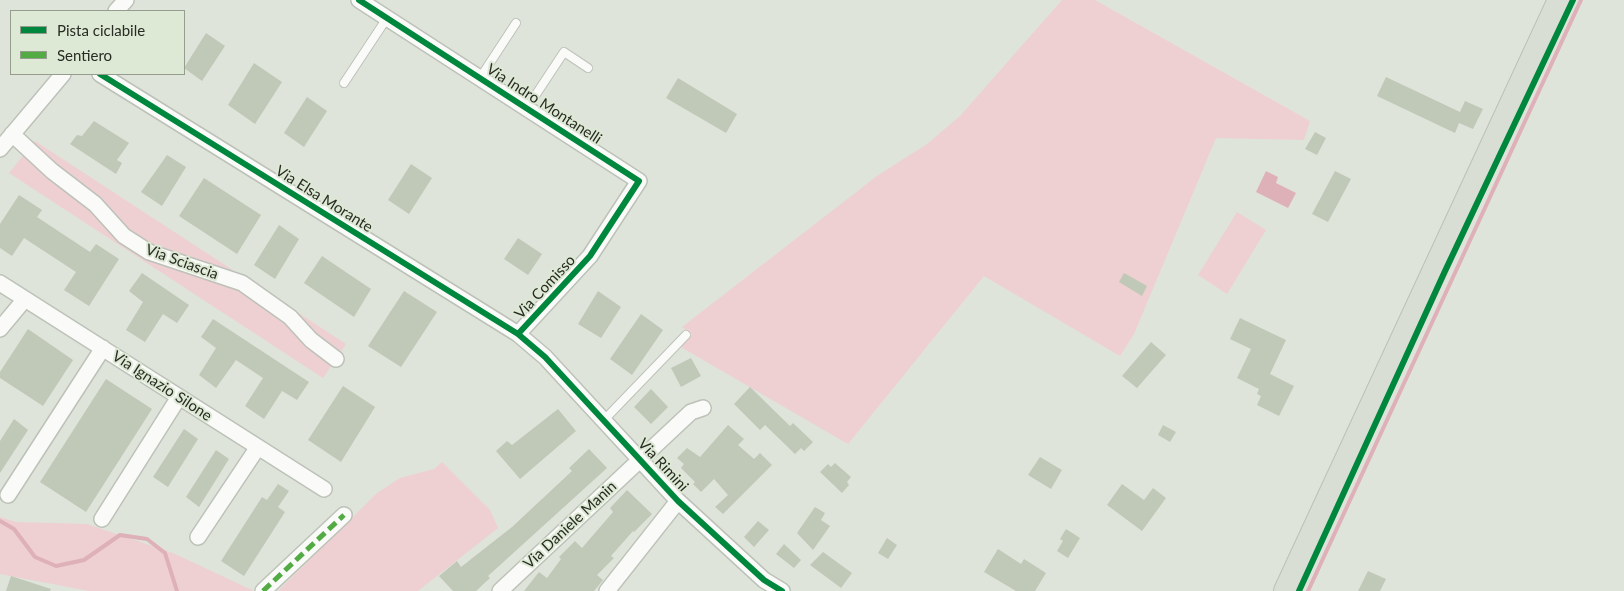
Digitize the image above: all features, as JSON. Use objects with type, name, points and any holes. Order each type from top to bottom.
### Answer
[{"type":"main road","points":[[1286,591],[1560,0]]},
{"type":"street","name":"Via Indro Montanelli","points":[[359,0],[639,181],[590,256]]},
{"type":"street","points":[[4,143],[62,75]]},
{"type":"street","name":"Via Elsa Morante","points":[[102,75],[518,334],[533,346]]},
{"type":"street","name":"Via Sciascia","points":[[4,143],[52,171],[95,204],[124,236],[149,252],[242,283],[290,317],[311,340],[336,360]]},
{"type":"street","name":"Via Comisso","points":[[518,334],[590,256]]},
{"type":"street","name":"Via Ignazio Silone","points":[[0,283],[324,489]]},
{"type":"street","points":[[0,329],[25,299]]},
{"type":"street","name":"Via Rimini","points":[[533,346],[678,501],[764,580],[782,591]]},
{"type":"street","points":[[8,495],[103,348]]},
{"type":"street","points":[[102,519],[180,397]]},
{"type":"street","name":"Via Rimini","points":[[640,459],[691,412],[703,408]]},
{"type":"street","points":[[198,537],[258,447]]},
{"type":"street","name":"Via Daniele Manin","points":[[500,591],[640,459]]},
{"type":"street","points":[[607,591],[678,501]]},
{"type":"street","points":[[263,591],[344,515]]},
{"type":"lane","points":[[344,84],[386,18]]},
{"type":"lane","points":[[480,78],[516,23]]},
{"type":"lane","points":[[527,108],[564,52],[588,68]]},
{"type":"lane","points":[[604,420],[686,335]]},
{"type":"shaded area","points":[[1062,0],[1095,0],[1310,121],[1304,140],[1216,138],[1134,334],[1120,356],[984,276],[848,444],[679,346],[692,335],[682,327],[877,176],[927,144],[960,116]]},
{"type":"shaded area","points":[[35,141],[346,344],[323,378],[9,173]]},
{"type":"shaded area","points":[[1266,171],[1278,177],[1276,183],[1296,193],[1288,208],[1256,192]]},
{"type":"shaded area","points":[[1237,212],[1266,230],[1227,294],[1198,275]]},
{"type":"shaded area","points":[[442,462],[490,510],[498,528],[418,591],[278,591],[377,493],[400,478],[434,469]]},
{"type":"shaded area","points":[[0,517],[16,522],[87,524],[173,553],[254,591],[89,591],[0,574]]},
{"type":"building","points":[[206,33],[225,46],[202,81],[185,69]]},
{"type":"building","points":[[254,63],[282,82],[255,124],[228,105]]},
{"type":"building","points":[[1386,77],[1460,112],[1465,101],[1483,109],[1473,129],[1459,123],[1455,133],[1377,96]]},
{"type":"building","points":[[678,78],[737,114],[726,133],[666,98]]},
{"type":"building","points":[[307,97],[327,111],[304,147],[284,133]]},
{"type":"building","points":[[94,121],[129,143],[117,160],[122,163],[116,174],[70,144],[77,135],[82,136]]},
{"type":"building","points":[[1315,132],[1326,138],[1317,155],[1305,149]]},
{"type":"building","points":[[167,155],[186,167],[162,206],[141,192]]},
{"type":"building","points":[[411,164],[432,178],[409,214],[388,200]]},
{"type":"building","points":[[1335,171],[1351,179],[1328,222],[1312,214]]},
{"type":"building","points":[[204,178],[261,215],[237,254],[179,216]]},
{"type":"building","points":[[19,195],[42,210],[37,217],[90,252],[96,244],[119,259],[89,306],[64,290],[76,272],[24,238],[12,256],[0,248],[0,224]]},
{"type":"building","points":[[279,225],[299,239],[275,279],[254,265]]},
{"type":"building","points":[[518,238],[542,254],[528,275],[504,259]]},
{"type":"building","points":[[322,256],[371,289],[354,317],[304,283]]},
{"type":"building","points":[[142,273],[189,305],[177,323],[163,314],[145,342],[126,330],[143,302],[129,291]]},
{"type":"building","points":[[1124,273],[1147,286],[1142,296],[1119,282]]},
{"type":"building","points":[[404,291],[437,312],[401,367],[368,346]]},
{"type":"building","points":[[598,291],[621,307],[601,338],[578,324]]},
{"type":"building","points":[[641,314],[663,330],[632,375],[610,359]]},
{"type":"building","points":[[1240,318],[1286,340],[1270,374],[1294,386],[1279,416],[1257,405],[1261,396],[1257,394],[1259,389],[1237,378],[1251,349],[1230,339]]},
{"type":"building","points":[[213,319],[309,382],[297,400],[282,391],[264,419],[245,406],[263,378],[236,360],[216,388],[199,375],[216,348],[201,337]]},
{"type":"building","points":[[28,329],[73,360],[43,406],[0,378],[0,372]]},
{"type":"building","points":[[1151,342],[1166,355],[1137,388],[1122,376]]},
{"type":"building","points":[[691,358],[701,376],[681,387],[671,368]]},
{"type":"building","points":[[106,379],[152,409],[86,512],[40,482]]},
{"type":"building","points":[[343,386],[375,407],[341,462],[308,440]]},
{"type":"building","points":[[750,387],[790,426],[793,423],[813,442],[804,451],[801,448],[795,454],[765,425],[760,430],[734,404]]},
{"type":"building","points":[[651,389],[668,407],[651,424],[634,407]]},
{"type":"building","points":[[558,409],[576,431],[520,479],[496,451],[507,441],[512,445]]},
{"type":"building","points":[[14,419],[28,430],[0,473],[0,441]]},
{"type":"building","points":[[728,425],[744,439],[738,445],[754,459],[760,453],[772,465],[723,514],[715,507],[728,495],[714,479],[701,492],[693,484],[695,482],[681,468],[684,464],[677,458],[687,448],[700,457]]},
{"type":"building","points":[[1163,425],[1176,432],[1170,442],[1158,435]]},
{"type":"building","points":[[184,429],[198,439],[168,487],[153,477]]},
{"type":"building","points":[[589,449],[607,468],[488,576],[490,578],[476,591],[453,591],[439,576],[457,561],[461,567],[512,527],[572,471],[569,468]]},
{"type":"building","points":[[216,450],[229,459],[199,507],[186,497]]},
{"type":"building","points":[[1040,457],[1062,470],[1051,489],[1028,475]]},
{"type":"building","points":[[835,463],[851,477],[847,482],[849,485],[842,493],[820,472],[828,464],[831,467]]},
{"type":"building","points":[[278,484],[289,491],[278,507],[285,512],[244,576],[221,561],[262,497],[267,500]]},
{"type":"building","points":[[1122,484],[1144,500],[1153,488],[1166,498],[1142,531],[1107,505]]},
{"type":"building","points":[[627,490],[652,514],[633,531],[611,556],[614,558],[597,575],[603,580],[594,591],[524,591],[539,572],[547,578],[561,559],[559,557],[575,541],[582,548],[613,512],[610,508]]},
{"type":"building","points":[[815,507],[825,513],[821,520],[830,526],[813,550],[797,533]]},
{"type":"building","points":[[758,521],[769,530],[754,547],[744,537]]},
{"type":"building","points":[[1066,529],[1080,538],[1068,558],[1057,551],[1063,541],[1060,539]]},
{"type":"building","points":[[887,538],[897,545],[888,559],[878,553]]},
{"type":"building","points":[[784,544],[801,560],[794,568],[776,554]]},
{"type":"building","points":[[998,549],[1021,564],[1024,559],[1046,573],[1035,591],[1016,591],[984,572]]},
{"type":"building","points":[[823,552],[852,573],[841,588],[810,565]]},
{"type":"building","points":[[1368,571],[1386,579],[1380,591],[1358,591]]},
{"type":"building","points":[[11,576],[51,589],[50,591],[6,591]]},
{"type":"waterway","points":[[1308,591],[1581,0]]},
{"type":"waterway","points":[[0,521],[14,529],[35,557],[56,566],[84,560],[120,535],[147,539],[165,553],[177,591]]},
{"type":"marked path","points":[[263,591],[344,515]]},
{"type":"cycle path","points":[[359,0],[639,181],[590,256],[518,334]]},
{"type":"cycle path","points":[[1299,591],[1445,271],[1573,0]]},
{"type":"cycle path","points":[[102,75],[518,334],[545,357],[678,501],[764,580],[782,591]]}]
